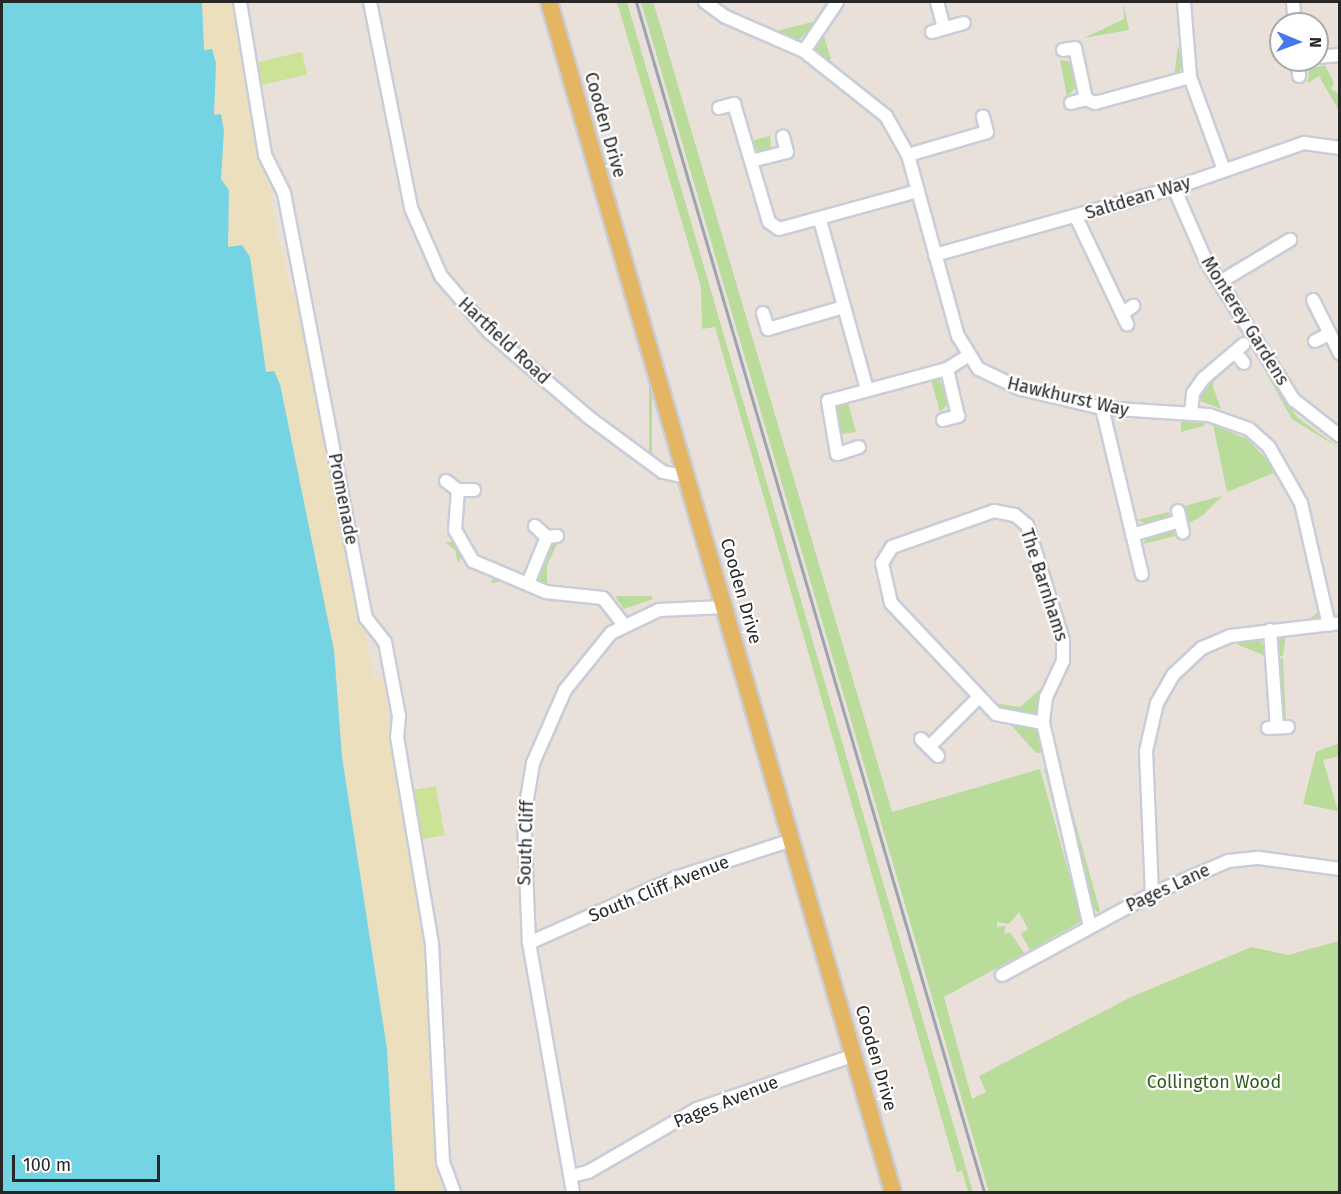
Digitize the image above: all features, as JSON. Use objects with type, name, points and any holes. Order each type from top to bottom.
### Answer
[{"type":"main road","name":"Cooden Drive","points":[[549,2],[893,1192]]},
{"type":"street","name":"Promenade","points":[[240,2],[265,155],[284,194],[366,618],[385,642],[432,944],[443,1162],[453,1188]]},
{"type":"street","name":"Hartfield Road","points":[[370,2],[411,208],[441,276],[489,332],[591,419],[663,472],[687,477]]},
{"type":"street","name":"Hawkhurst Way","points":[[705,2],[726,17],[804,51],[886,116],[908,155],[935,255],[968,356],[993,379],[1102,408],[1191,413],[1249,429],[1286,468],[1318,563],[1334,624]]},
{"type":"street","points":[[804,51],[837,2]]},
{"type":"street","points":[[937,2],[938,30],[964,23]]},
{"type":"street","points":[[1184,2],[1190,77],[1224,170]]},
{"type":"street","points":[[1062,50],[1075,48],[1086,99]]},
{"type":"street","points":[[1299,72],[1299,76]]},
{"type":"street","points":[[1071,103],[1086,99],[1095,103],[1190,77]]},
{"type":"street","points":[[719,108],[734,104],[769,222],[779,229],[820,220],[918,191]]},
{"type":"street","points":[[908,155],[987,132],[983,117]]},
{"type":"street","points":[[751,161],[787,152],[783,137]]},
{"type":"street","name":"Saltdean Way","points":[[935,255],[1174,188],[1304,143],[1340,148]]},
{"type":"street","name":"Monterey Gardens","points":[[1174,188],[1220,282],[1294,400],[1337,429]]},
{"type":"street","points":[[1076,217],[1124,319],[1133,306]]},
{"type":"street","points":[[820,220],[867,389]]},
{"type":"street","points":[[1220,282],[1285,247]]},
{"type":"street","points":[[1313,300],[1340,354]]},
{"type":"street","points":[[763,313],[768,329],[844,307]]},
{"type":"street","points":[[1315,341],[1329,334]]},
{"type":"street","points":[[1191,413],[1193,393],[1204,378],[1240,348],[1244,363]]},
{"type":"street","points":[[859,447],[837,454],[825,408],[828,401],[947,369],[968,356]]},
{"type":"street","points":[[943,420],[958,416],[947,369]]},
{"type":"street","points":[[1102,408],[1142,574]]},
{"type":"street","points":[[446,481],[458,490],[474,490]]},
{"type":"street","points":[[458,490],[453,510],[462,546],[483,567],[529,581],[546,592],[603,598],[623,624]]},
{"type":"street","name":"The Barnhams","points":[[1043,723],[996,714],[978,698],[891,603],[882,563],[892,547],[994,511],[1006,512],[1026,525],[1063,640],[1063,661],[1046,697],[1043,723],[1090,926]]},
{"type":"street","points":[[1132,535],[1180,521]]},
{"type":"street","points":[[529,581],[552,537],[535,526]]},
{"type":"street","name":"South Cliff","points":[[573,1192],[529,943],[524,817],[537,752],[551,715],[580,667],[623,624],[659,610],[725,607]]},
{"type":"street","points":[[1152,894],[1145,785],[1157,703],[1173,675],[1202,648],[1230,636],[1334,624]]},
{"type":"street","points":[[1270,630],[1277,727]]},
{"type":"street","points":[[930,748],[978,698]]},
{"type":"street","name":"South Cliff Avenue","points":[[529,943],[675,878],[792,840]]},
{"type":"street","name":"Pages Lane","points":[[1009,976],[1090,926],[1152,894],[1228,861],[1259,858],[1340,869]]},
{"type":"street","name":"Pages Avenue","points":[[571,1176],[588,1172],[697,1109],[855,1055]]},
{"type":"green space","points":[[617,2],[627,2],[973,1192],[968,1192],[962,1171],[957,1172],[715,327],[702,329],[701,287]]},
{"type":"green space","name":"Collington Wood","points":[[641,2],[653,2],[662,31],[892,812],[1040,769],[1082,921],[1030,950],[1021,934],[1028,929],[1019,912],[1009,924],[997,922],[997,927],[1006,926],[1004,934],[1010,932],[1024,953],[944,997],[972,1099],[986,1092],[979,1076],[1133,996],[1252,947],[1288,955],[1339,941],[1339,1192],[989,1192]]},
{"type":"green space","points":[[1123,2],[1129,30],[1084,38],[1124,19]]},
{"type":"green space","points":[[816,21],[799,40],[777,31]]},
{"type":"green space","points":[[821,27],[831,59],[827,61],[814,48]]},
{"type":"green space","points":[[1178,46],[1183,66],[1174,77]]},
{"type":"green space","points":[[302,52],[307,74],[259,85],[254,63]]},
{"type":"green space","points":[[1060,60],[1068,61],[1077,76],[1077,86],[1067,97]]},
{"type":"green space","points":[[1309,72],[1328,72],[1334,83],[1331,89],[1339,94],[1339,111],[1319,76],[1308,83]]},
{"type":"green space","points":[[770,136],[771,148],[759,153],[751,141]]},
{"type":"green space","points":[[1264,369],[1297,417],[1339,448],[1292,419]]},
{"type":"green space","points":[[1215,376],[1213,387],[1221,409],[1198,400]]},
{"type":"green space","points":[[939,378],[949,403],[940,412],[931,380]]},
{"type":"green space","points":[[649,384],[652,384],[652,461],[649,461]]},
{"type":"green space","points":[[848,403],[856,432],[842,434],[834,428],[833,407]]},
{"type":"green space","points":[[1181,422],[1205,423],[1204,426],[1181,432]]},
{"type":"green space","points":[[1213,425],[1247,439],[1278,471],[1227,492]]},
{"type":"green space","points":[[1222,496],[1202,516],[1189,523],[1184,506]]},
{"type":"green space","points":[[1169,512],[1170,519],[1150,524],[1136,520]]},
{"type":"green space","points":[[1173,530],[1175,536],[1143,544],[1148,537]]},
{"type":"green space","points":[[559,540],[547,565],[547,585],[535,578],[550,545]]},
{"type":"green space","points":[[445,542],[455,542],[462,555],[458,564],[455,550]]},
{"type":"green space","points":[[497,575],[602,601],[609,620],[600,604],[548,601],[511,581],[490,583]]},
{"type":"green space","points":[[615,596],[652,596],[653,599],[624,609]]},
{"type":"green space","points":[[1321,610],[1315,622],[1248,625],[1307,621]]},
{"type":"green space","points":[[1286,633],[1283,656],[1276,656],[1275,643]]},
{"type":"green space","points":[[1258,635],[1268,657],[1229,641]]},
{"type":"green space","points":[[1283,658],[1286,721],[1280,718],[1275,659]]},
{"type":"green space","points":[[1045,685],[1039,713],[1033,717],[1002,711],[992,703],[1020,707]]},
{"type":"green space","points":[[1009,723],[1035,728],[1045,752],[1036,753]]},
{"type":"green space","points":[[1339,743],[1339,756],[1323,760],[1338,811],[1303,804],[1316,752]]},
{"type":"green space","points":[[1056,753],[1100,911],[1097,912],[1091,904]]},
{"type":"green space","points":[[1044,769],[1049,769],[1068,861]]},
{"type":"green space","points":[[436,786],[445,835],[422,839],[413,790]]},
{"type":"sand","points":[[2,2],[236,2],[278,237],[292,293],[301,292],[374,680],[383,679],[426,936],[441,1192],[222,1192]]},
{"type":"water","points":[[2,2],[202,2],[204,50],[212,49],[216,63],[214,115],[221,114],[224,131],[221,179],[229,190],[228,247],[242,245],[250,257],[266,372],[274,371],[280,384],[334,650],[342,757],[387,1049],[395,1192],[2,1192]]},
{"type":"railway","points":[[636,2],[984,1192]]}]
